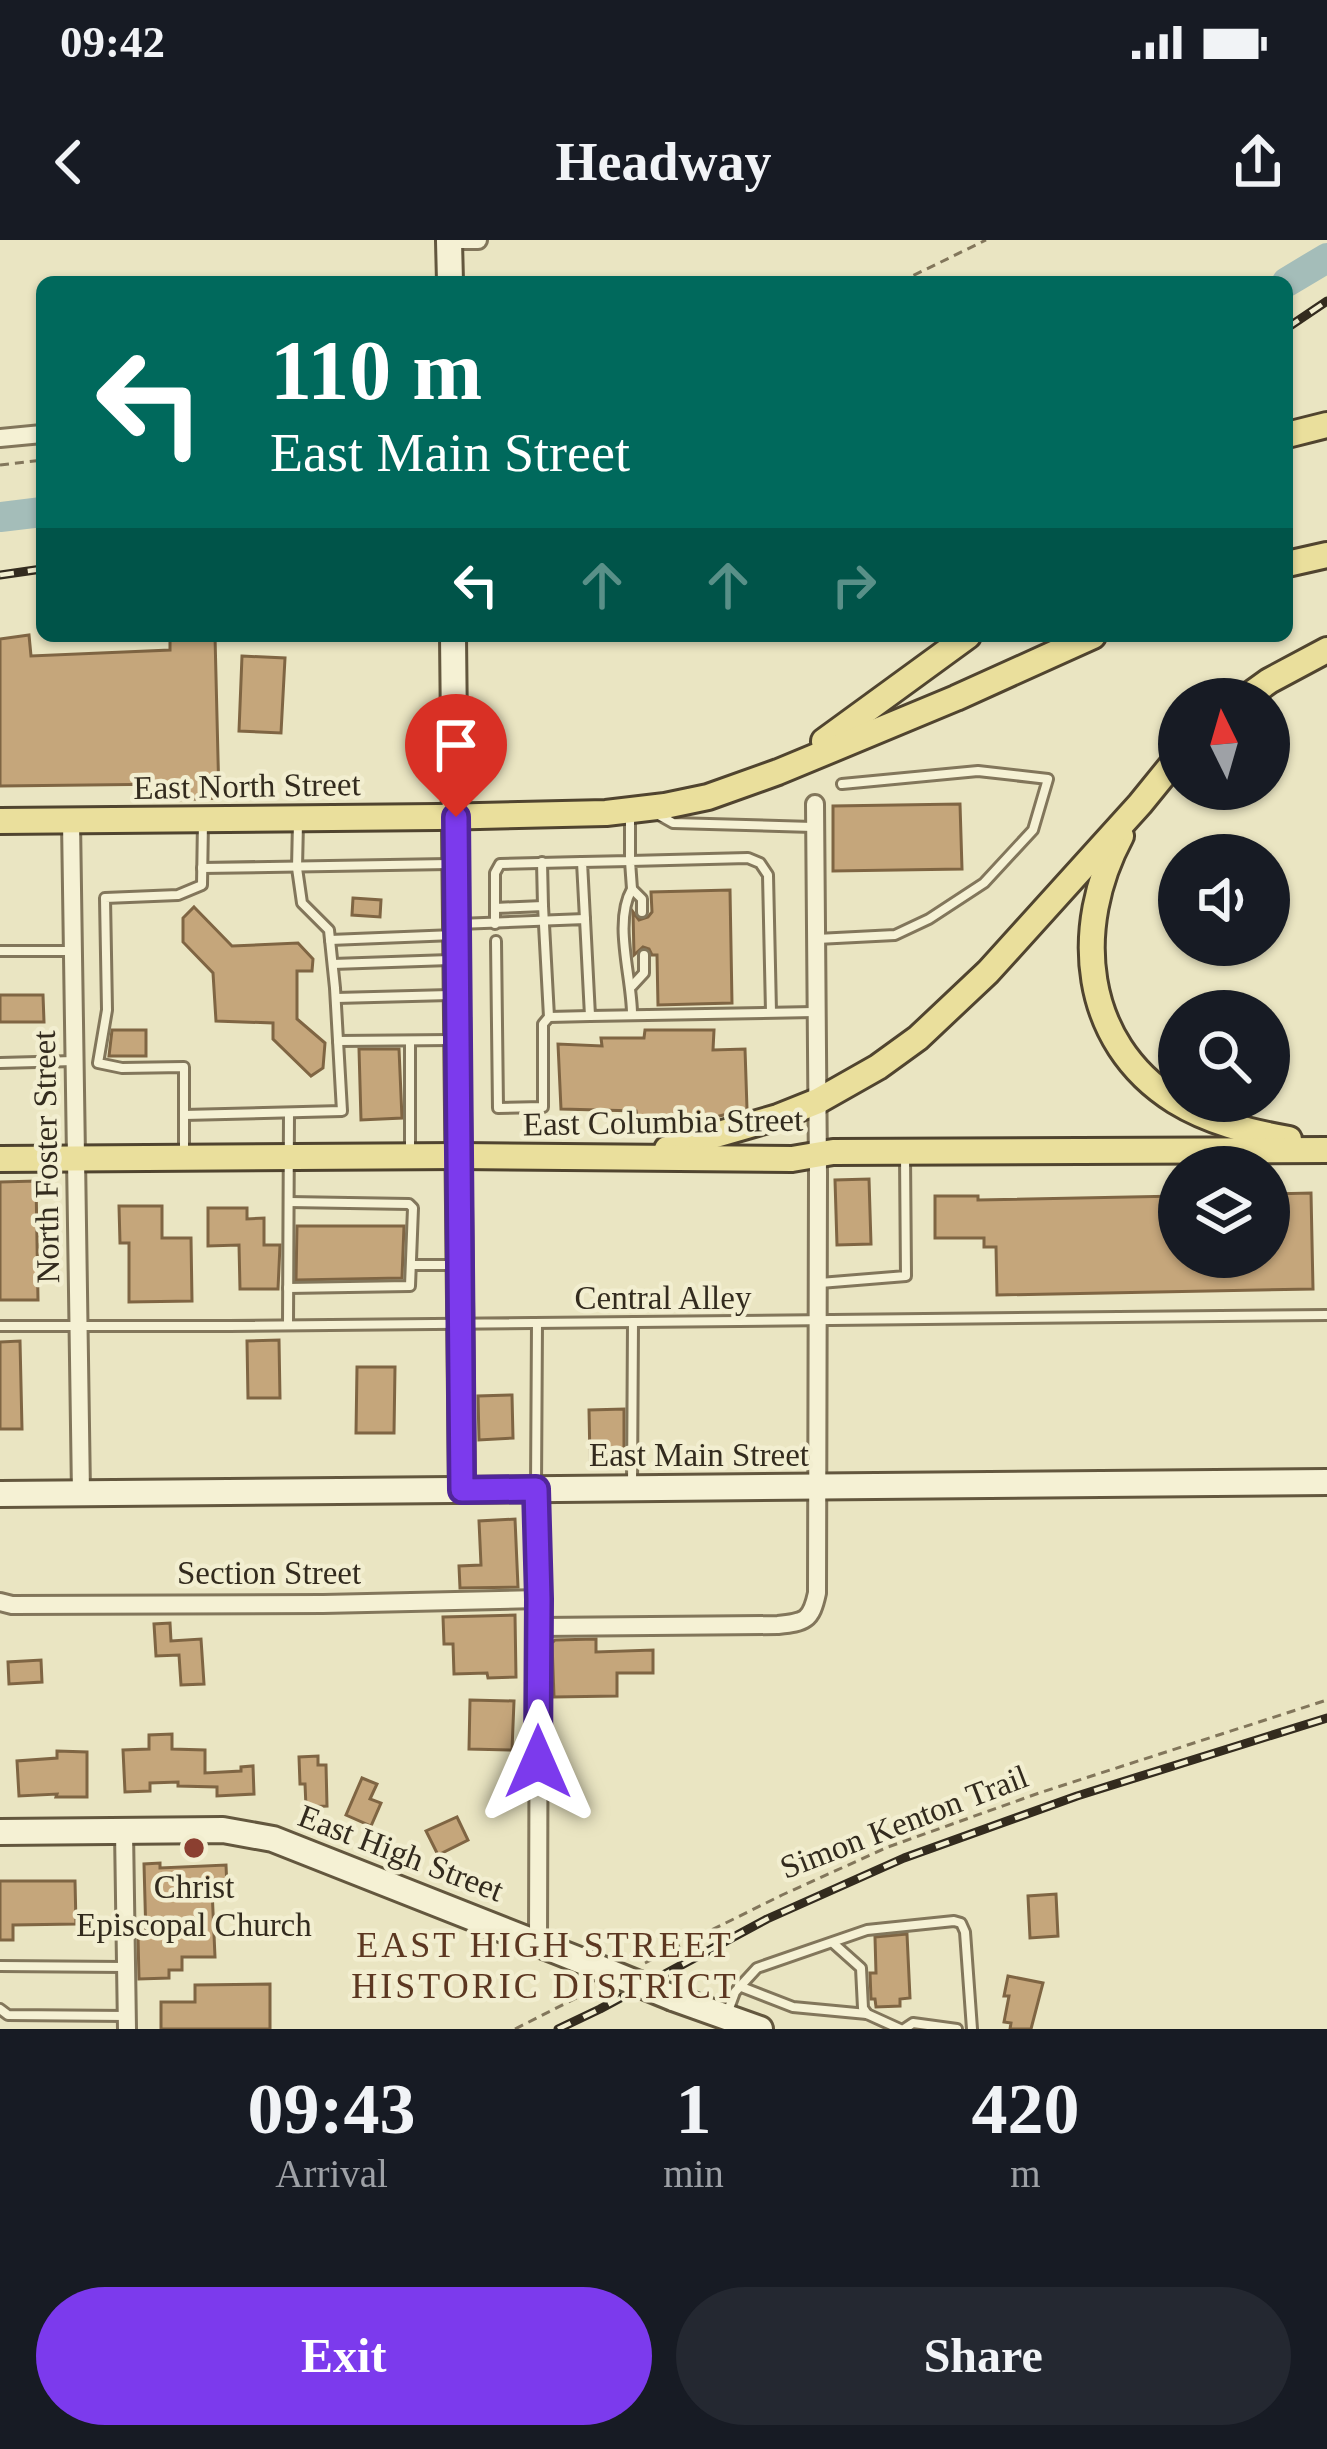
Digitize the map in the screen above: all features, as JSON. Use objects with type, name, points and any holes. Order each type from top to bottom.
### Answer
[{"type":"main road","points":[[1293,433],[1327,424]]},
{"type":"main road","points":[[1293,562],[1327,554]]},
{"type":"main road","points":[[778,772],[960,642]]},
{"type":"main road","points":[[778,772],[1080,642]]},
{"type":"main road","points":[[1275,678],[1327,650]]},
{"type":"main road","name":"East North Street","points":[[0,821],[456,817],[638,810],[708,796],[778,772]]},
{"type":"main road","points":[[630,1158],[778,1117],[878,1067],[950,1010],[988,972],[1158,782]]},
{"type":"main road","points":[[1140,804],[1109,859],[1092,919],[1093,978],[1108,1027],[1136,1068],[1185,1107],[1241,1129],[1327,1148]]},
{"type":"main road","name":"East Columbia Street","points":[[0,1159],[792,1159],[905,1152],[1327,1148]]},
{"type":"street","points":[[450,276],[447,240],[478,240]]},
{"type":"street","points":[[0,438],[36,435]]},
{"type":"street","points":[[453,642],[462,1490]]},
{"type":"street","points":[[544,1627],[789,1624],[808,1618],[814,1610],[818,1486],[815,804]]},
{"type":"street","name":"North Foster Street","points":[[71,820],[81,1493]]},
{"type":"street","name":"East Main Street","points":[[0,1494],[1327,1482]]},
{"type":"street","points":[[536,1489],[544,1627],[538,1943]]},
{"type":"street","name":"Section Street","points":[[0,1602],[323,1604],[539,1599]]},
{"type":"street","name":"East High Street","points":[[0,1832],[223,1830],[273,1839],[538,1943],[604,1974],[729,2022],[760,2029]]},
{"type":"street","points":[[124,1831],[127,2022]]},
{"type":"lane","points":[[816,939],[895,934],[929,919],[984,883],[1033,830],[1048,779],[978,771],[842,784]]},
{"type":"lane","points":[[632,1014],[624,902],[632,889],[630,861],[638,810],[673,824],[815,827]]},
{"type":"lane","points":[[184,1158],[184,1067],[122,1068],[98,1063],[106,1010],[105,898],[178,895],[202,885],[203,819]]},
{"type":"lane","points":[[184,1114],[342,1111],[330,940],[328,930],[302,903],[298,819]]},
{"type":"lane","points":[[495,924],[495,872],[500,864],[748,858],[760,863],[767,875],[771,1012]]},
{"type":"lane","points":[[496,941],[498,1108],[543,1107],[543,1024],[549,1017],[542,862]]},
{"type":"lane","points":[[582,862],[590,1016]]},
{"type":"lane","points":[[202,868],[456,863]]},
{"type":"lane","points":[[632,889],[642,899],[642,912]]},
{"type":"lane","points":[[495,908],[544,906]]},
{"type":"lane","points":[[333,964],[457,939],[495,924],[584,919]]},
{"type":"lane","points":[[330,940],[457,939]]},
{"type":"lane","points":[[0,951],[73,952]]},
{"type":"lane","points":[[632,986],[644,973],[644,955]]},
{"type":"lane","points":[[336,998],[458,995]]},
{"type":"lane","points":[[549,1017],[817,1012]]},
{"type":"lane","points":[[338,1041],[458,1039]]},
{"type":"lane","points":[[410,1041],[410,1156]]},
{"type":"lane","points":[[0,1063],[74,1061]]},
{"type":"lane","points":[[288,1325],[289,1112]]},
{"type":"lane","points":[[818,1283],[906,1276],[905,1152]]},
{"type":"lane","points":[[288,1288],[407,1287],[411,1283],[413,1208],[409,1204],[289,1202]]},
{"type":"lane","points":[[412,1265],[459,1265]]},
{"type":"lane","name":"Central Alley","points":[[0,1326],[1327,1315]]},
{"type":"lane","points":[[632,1488],[633,1322]]},
{"type":"lane","points":[[536,1489],[537,1323]]},
{"type":"lane","points":[[729,2022],[740,1986],[757,1968],[887,1926],[954,1922],[961,1923],[965,1932],[972,2029]]},
{"type":"lane","points":[[832,1942],[860,1969],[862,2008],[867,2014]]},
{"type":"lane","points":[[0,1966],[126,1966]]},
{"type":"lane","points":[[740,1986],[794,2007],[867,2014],[902,2029],[913,2023],[957,2029]]},
{"type":"lane","points":[[0,2009],[8,2014],[127,2022]]},
{"type":"path","points":[[912,276],[986,240]]},
{"type":"path","points":[[0,465],[36,461]]},
{"type":"path","name":"Simon Kenton Trail","points":[[631,1970],[888,1847],[1327,1700]]},
{"type":"path","points":[[515,2029],[604,1974]]},
{"type":"building","points":[[29,635],[31,656],[170,650],[170,642],[215,642],[219,798],[174,800],[174,784],[0,786],[0,639]]},
{"type":"building","points":[[242,656],[285,658],[281,733],[239,731]]},
{"type":"building","points":[[960,804],[962,869],[833,871],[833,806]]},
{"type":"building","points":[[730,890],[732,1003],[658,1005],[657,955],[643,947],[634,955],[633,912],[639,920],[648,917],[651,892]]},
{"type":"building","points":[[353,898],[381,900],[380,917],[352,915]]},
{"type":"building","points":[[194,907],[232,946],[298,943],[313,959],[312,971],[297,971],[297,1019],[325,1043],[323,1068],[311,1076],[273,1039],[273,1023],[216,1021],[213,973],[183,942],[183,918]]},
{"type":"building","points":[[0,995],[43,995],[44,1022],[0,1022]]},
{"type":"building","points":[[112,1030],[146,1030],[146,1056],[109,1056]]},
{"type":"building","points":[[645,1030],[714,1030],[713,1050],[745,1049],[747,1109],[641,1136],[636,1111],[561,1109],[558,1044],[602,1046],[601,1038],[644,1038]]},
{"type":"building","points":[[359,1049],[399,1049],[402,1118],[361,1120]]},
{"type":"building","points":[[869,1179],[871,1244],[837,1245],[835,1180]]},
{"type":"building","points":[[36,1181],[38,1300],[0,1300],[0,1182]]},
{"type":"building","points":[[1311,1193],[1313,1289],[997,1295],[996,1247],[984,1247],[984,1238],[935,1238],[935,1196],[978,1196],[978,1200],[1158,1196],[1158,1278],[1290,1278],[1290,1194]]},
{"type":"building","points":[[119,1206],[162,1206],[162,1238],[191,1238],[192,1301],[129,1302],[129,1243],[120,1243]]},
{"type":"building","points":[[208,1208],[247,1208],[247,1219],[264,1218],[264,1245],[280,1245],[278,1289],[240,1289],[239,1245],[208,1246]]},
{"type":"building","points":[[297,1226],[404,1226],[402,1278],[296,1280]]},
{"type":"building","points":[[279,1340],[280,1398],[248,1398],[247,1341]]},
{"type":"building","points":[[20,1341],[22,1429],[0,1429],[0,1342]]},
{"type":"building","points":[[357,1367],[395,1367],[394,1433],[356,1433]]},
{"type":"building","points":[[512,1395],[513,1438],[479,1440],[478,1396]]},
{"type":"building","points":[[624,1409],[624,1460],[590,1460],[589,1410]]},
{"type":"building","points":[[515,1519],[518,1587],[460,1588],[459,1566],[481,1565],[479,1521]]},
{"type":"building","points":[[515,1615],[516,1677],[454,1674],[453,1644],[444,1644],[443,1617]]},
{"type":"building","points":[[170,1623],[171,1641],[201,1639],[204,1684],[181,1685],[179,1655],[156,1656],[154,1624]]},
{"type":"building","points":[[596,1639],[596,1652],[653,1650],[653,1673],[617,1673],[617,1696],[554,1697],[552,1643]]},
{"type":"building","points":[[41,1660],[42,1682],[9,1684],[8,1662]]},
{"type":"building","points":[[470,1700],[514,1701],[512,1750],[469,1749]]},
{"type":"building","points":[[172,1734],[172,1749],[205,1750],[205,1773],[253,1766],[254,1794],[217,1796],[217,1787],[178,1786],[178,1782],[150,1783],[150,1791],[125,1792],[123,1750],[149,1749],[149,1735]]},
{"type":"building","points":[[57,1751],[87,1752],[87,1797],[19,1796],[17,1761],[57,1758]]},
{"type":"building","points":[[318,1756],[318,1765],[326,1765],[327,1806],[306,1807],[299,1757]]},
{"type":"building","points":[[362,1778],[377,1784],[370,1799],[381,1803],[371,1826],[346,1815]]},
{"type":"building","points":[[457,1817],[468,1840],[438,1855],[426,1831]]},
{"type":"building","points":[[160,1863],[160,1868],[226,1865],[227,1888],[212,1889],[215,1957],[182,1957],[182,1970],[169,1970],[169,1978],[139,1979],[138,1937],[146,1937],[144,1864]]},
{"type":"building","points":[[0,1881],[75,1881],[76,1924],[13,1925],[13,1940],[0,1940]]},
{"type":"building","points":[[1056,1894],[1058,1936],[1030,1938],[1028,1896]]},
{"type":"building","points":[[907,1934],[910,1998],[900,1999],[900,2006],[876,2007],[870,1973],[876,1973],[875,1937]]},
{"type":"building","points":[[1008,1976],[1043,1983],[1031,2029],[1010,2029],[1011,2023],[1004,2022]]},
{"type":"building","points":[[270,1984],[270,2029],[161,2029],[161,2002],[195,2002],[195,1985]]},
{"type":"waterway","points":[[1293,278],[1327,258]]},
{"type":"waterway","points":[[0,517],[36,513]]},
{"type":"railway","points":[[1293,324],[1327,301]]},
{"type":"railway","points":[[0,575],[36,570]]},
{"type":"railway","points":[[558,2029],[767,1919],[904,1858],[1077,1796],[1327,1718]]},
{"type":"place","name":"Christ Episcopal Church","points":[[194,1848]]},
{"type":"district","name":"EAST HIGH STREET HISTORIC DISTRICT","points":[[545,1966]]},
{"type":"route","points":[[456,817],[462,1490],[536,1489],[538,1762]]}]
